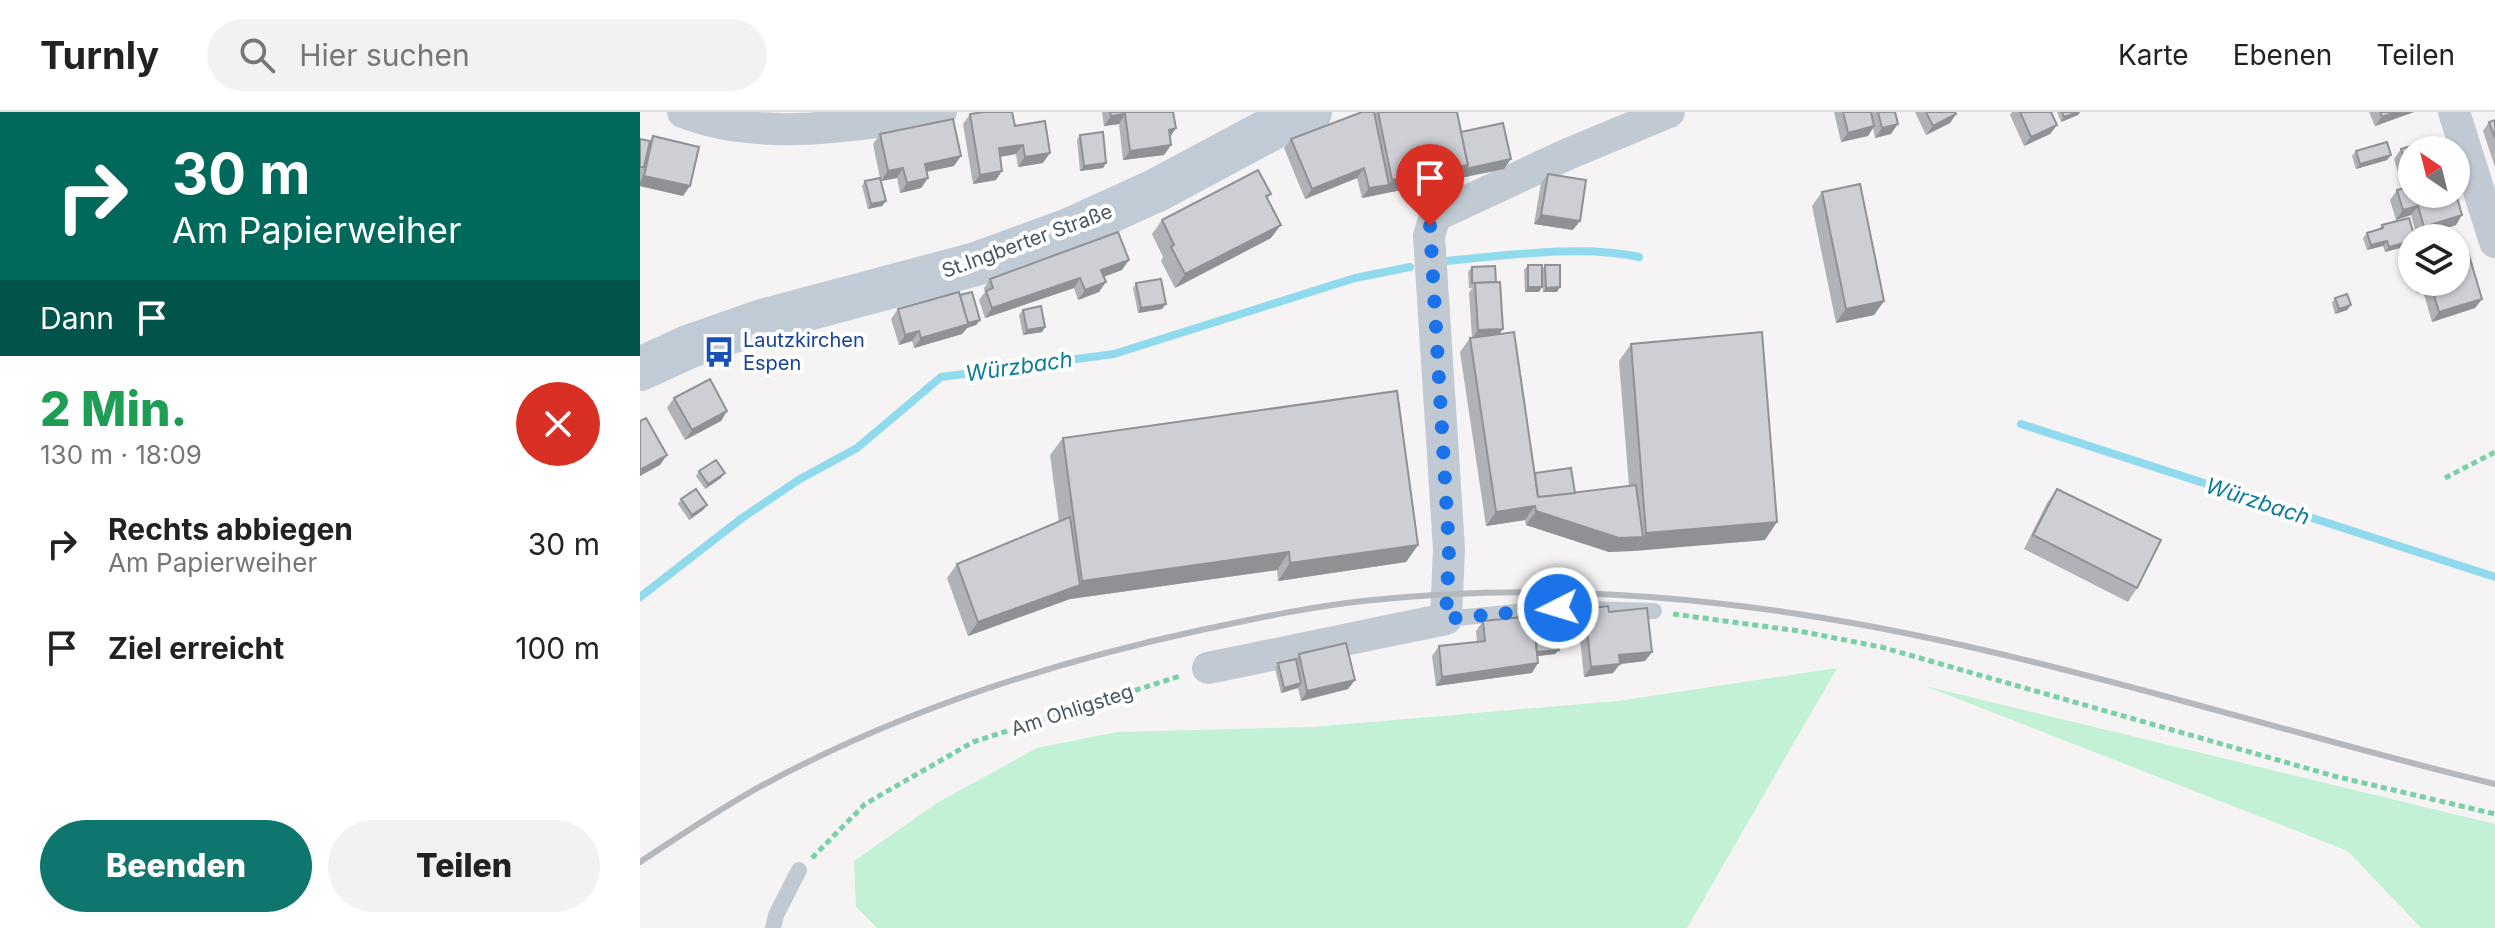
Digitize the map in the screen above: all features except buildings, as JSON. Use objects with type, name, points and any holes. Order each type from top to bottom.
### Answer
[{"type":"main road","name":"St.Ingberter Straße","points":[[640,369],[688,347],[762,321],[976,264],[1069,230],[1157,190],[1287,116]]},
{"type":"street","points":[[683,112],[750,127],[816,128],[941,112]]},
{"type":"street","points":[[1208,668],[1446,619],[1449,549],[1430,226],[1435,216],[1568,154],[1669,112]]},
{"type":"street","points":[[2454,112],[2495,242]]},
{"type":"lane","points":[[1446,619],[1558,608],[1654,611]]},
{"type":"lane","points":[[773,928],[776,915],[799,870]]},
{"type":"path","points":[[2445,478],[2495,452]]},
{"type":"path","points":[[1654,611],[1799,631],[1881,647],[2334,776],[2495,814]]},
{"type":"path","name":"Am Ohligsteg","points":[[799,870],[865,804],[973,742],[1208,668]]},
{"type":"green space","points":[[1837,668],[1687,928],[877,928],[856,907],[854,861],[937,803],[1037,748],[1117,732],[1312,727],[1618,701]]},
{"type":"green space","points":[[1925,686],[2495,824],[2495,928],[2421,928],[2348,851]]},
{"type":"waterway","name":"Würzbach","points":[[1445,261],[1568,251],[1639,257]]},
{"type":"waterway","name":"Würzbach","points":[[640,597],[742,518],[800,479],[857,448],[941,377],[1114,354],[1355,278],[1410,267]]},
{"type":"waterway","name":"Würzbach","points":[[2021,424],[2495,577]]},
{"type":"railway","points":[[640,862],[732,803],[815,758],[976,692],[1144,643],[1281,614],[1363,601],[1472,593],[1581,593],[1690,600],[1886,629],[2061,669],[2495,784]]},
{"type":"place","name":"Lautzkirchen Espen","points":[[719,352]]},
{"type":"route","points":[[1430,226],[1449,549],[1446,619],[1558,608]]}]
